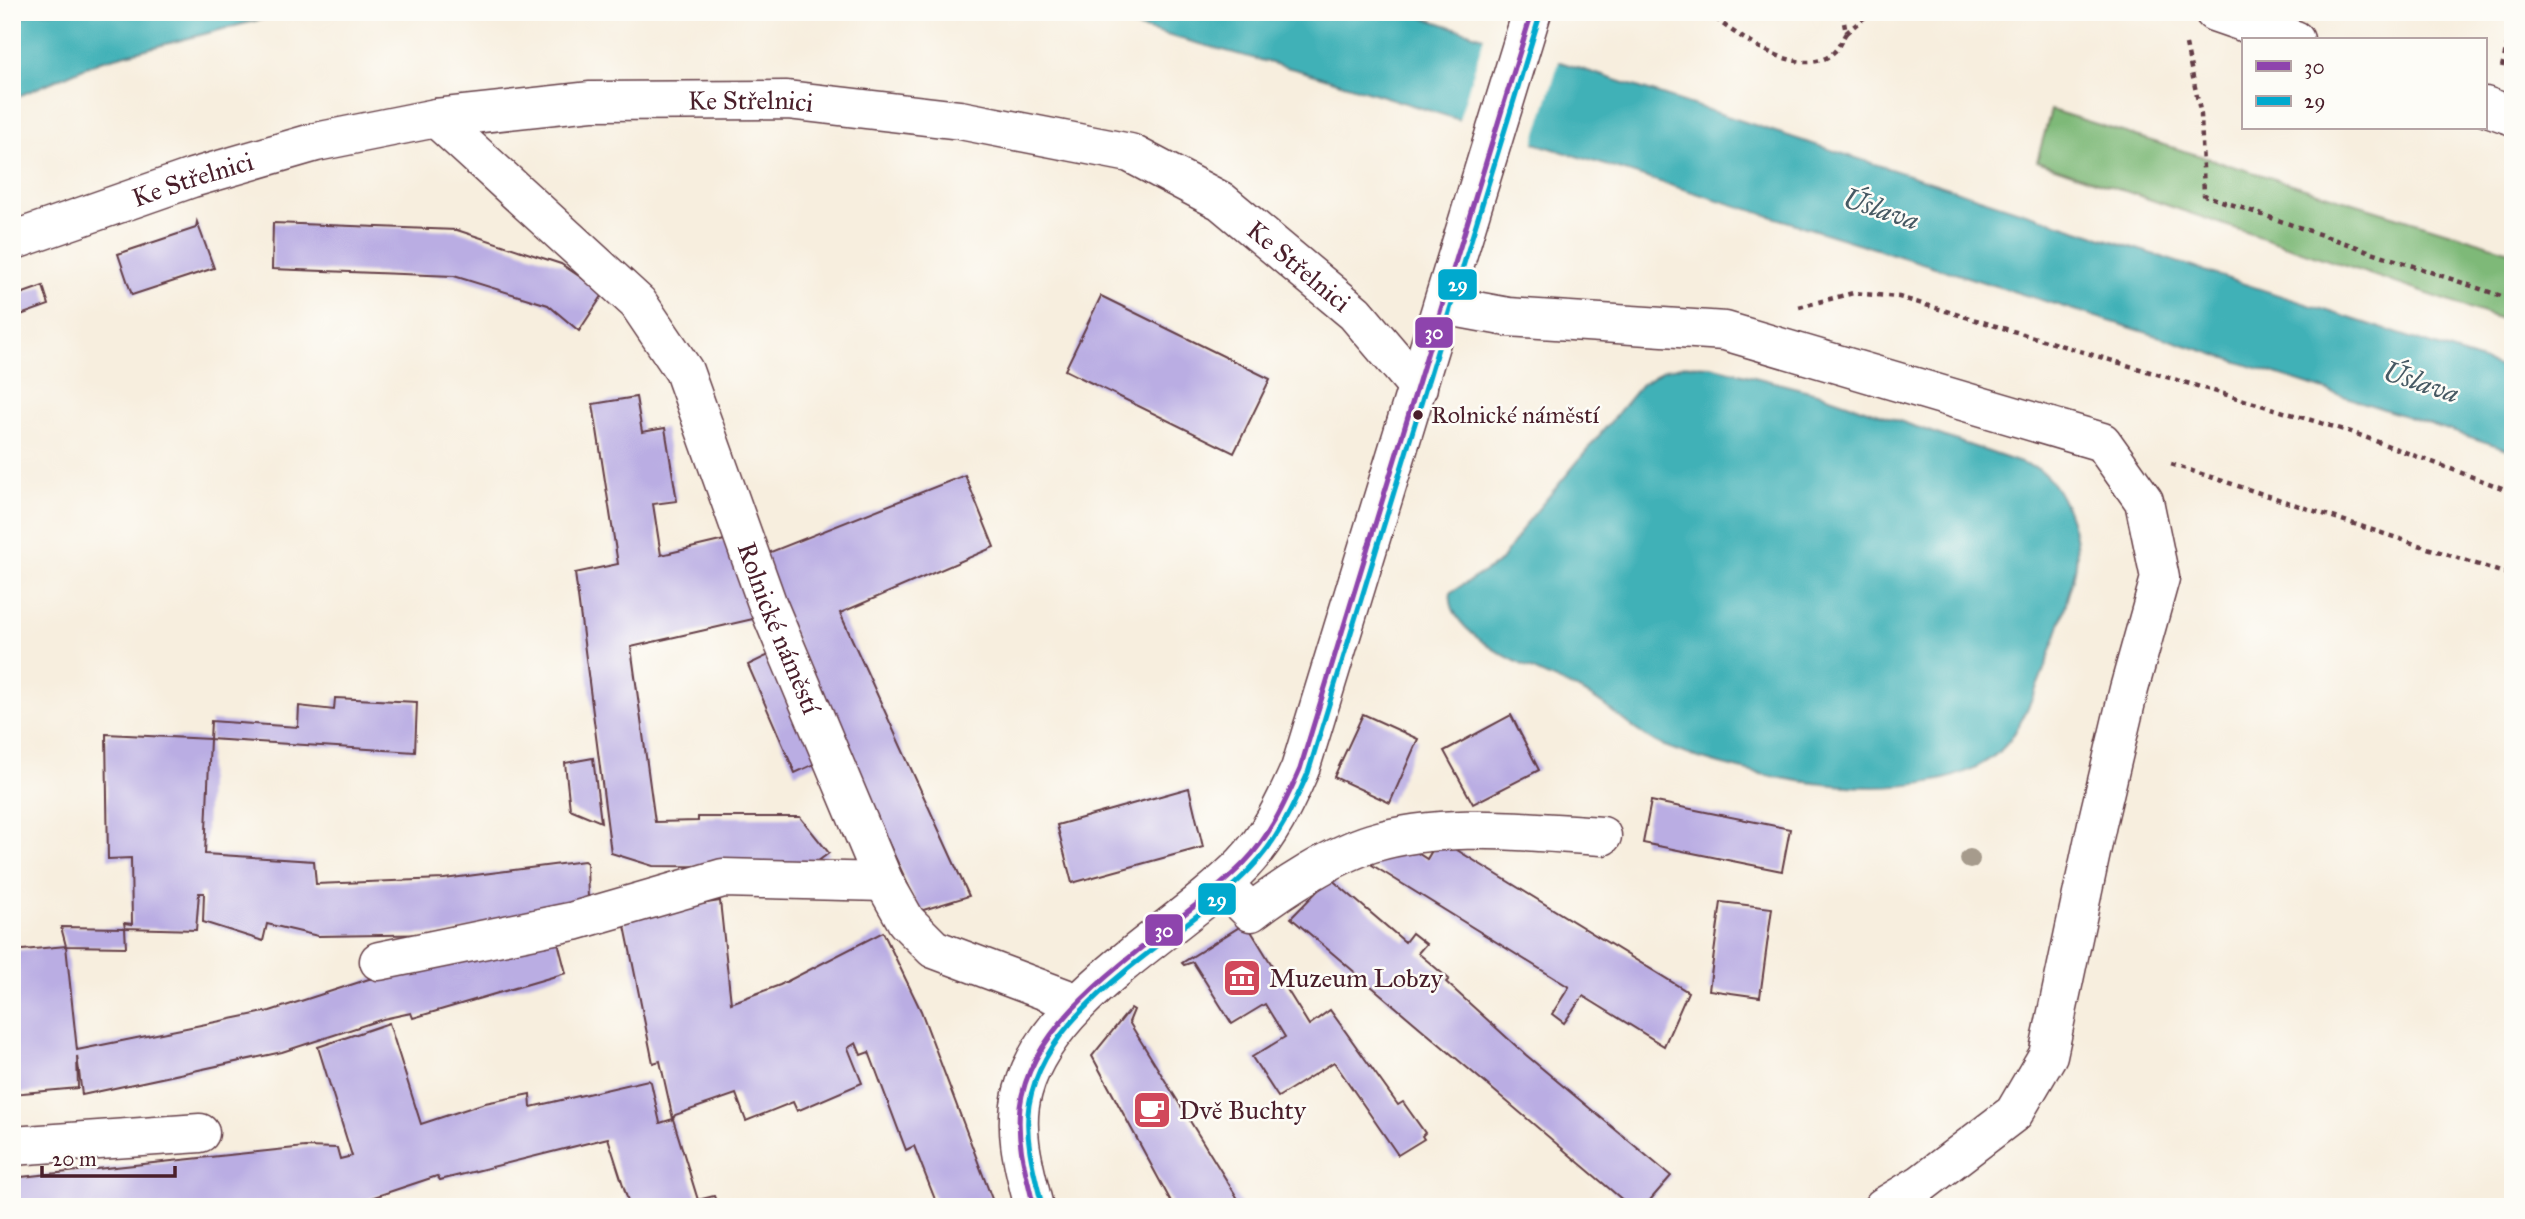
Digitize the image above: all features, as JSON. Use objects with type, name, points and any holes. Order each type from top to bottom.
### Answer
[{"type":"street","points":[[1034,1207],[1020,1152],[1022,1093],[1038,1057],[1078,1003],[1223,884],[1263,839],[1300,769],[1532,12]]},
{"type":"street","points":[[2214,12],[2289,38]]},
{"type":"street","name":"Ke Střelnici","points":[[12,241],[192,178],[316,142],[436,118],[591,101],[787,100],[960,120],[1130,153],[1221,201],[1355,313],[1418,387]]},
{"type":"street","points":[[2486,106],[2513,116]]},
{"type":"street","name":"Rolnické náměstí","points":[[436,118],[638,303],[684,371],[767,603],[884,882],[905,921],[934,949],[1078,1003]]},
{"type":"street","points":[[1447,293],[1507,317],[1725,331],[2102,442],[2144,501],[2160,578],[2100,810],[2048,1055],[2014,1113],[1921,1184],[1883,1207]]},
{"type":"street","points":[[1223,884],[1251,912],[1294,884],[1371,843],[1420,834],[1476,830],[1602,836]]},
{"type":"street","points":[[379,961],[574,921],[723,878],[884,882]]},
{"type":"street","points":[[12,1146],[200,1133]]},
{"type":"path","points":[[1708,12],[1729,30],[1779,57],[1809,62],[1833,53],[1846,33],[1871,12]]},
{"type":"path","points":[[1842,12],[1846,33]]},
{"type":"path","points":[[2182,33],[2201,115],[2204,195],[2513,300]]},
{"type":"path","points":[[1788,311],[1853,293],[1899,297],[2351,432],[2513,492]]},
{"type":"path","points":[[2169,464],[2513,576]]},
{"type":"green space","points":[[2051,110],[2513,252],[2513,323],[2037,161]]},
{"type":"water","points":[[34,12],[289,12],[100,61],[12,99],[12,22]]},
{"type":"water","name":"Úslava","points":[[1080,12],[1406,12],[2513,371],[2513,451],[2164,338],[1305,72]]},
{"type":"water","points":[[1686,365],[1711,366],[1821,394],[2038,469],[2047,477],[2062,499],[2072,525],[2077,551],[2075,568],[2057,633],[2031,701],[2002,749],[1970,770],[1930,782],[1884,787],[1787,779],[1740,769],[1651,740],[1603,704],[1502,654],[1464,625],[1453,609],[1451,592],[1500,562],[1525,525],[1641,385],[1664,370]]},
{"type":"pier","points":[[1485,34],[1560,58],[1533,146],[1458,123]]},
{"type":"building","points":[[197,222],[214,268],[132,295],[118,254],[196,228]]},
{"type":"building","points":[[273,223],[457,230],[561,264],[604,293],[579,331],[548,305],[454,276],[272,269]]},
{"type":"building","points":[[43,286],[49,305],[12,318],[12,297]]},
{"type":"building","points":[[1101,296],[1270,379],[1234,453],[1065,370]]},
{"type":"building","points":[[636,397],[642,432],[665,428],[677,501],[653,504],[661,555],[733,538],[753,619],[631,647],[655,822],[698,821],[698,817],[800,817],[829,853],[810,867],[653,866],[611,853],[575,573],[618,564],[593,404]]},
{"type":"building","points":[[965,475],[994,547],[840,613],[969,896],[920,911],[792,633],[763,555]]},
{"type":"building","points":[[775,652],[823,760],[795,773],[748,665]]},
{"type":"building","points":[[335,698],[417,702],[415,752],[210,739],[211,721],[298,727],[299,706],[334,710]]},
{"type":"building","points":[[1363,714],[1418,739],[1390,803],[1334,777]]},
{"type":"building","points":[[1511,715],[1539,770],[1473,804],[1444,751]]},
{"type":"building","points":[[106,734],[210,739],[205,854],[314,861],[316,884],[444,879],[584,861],[587,863],[588,900],[446,934],[318,936],[267,924],[263,941],[203,922],[204,893],[199,893],[196,930],[125,928],[124,923],[132,924],[131,858],[108,859]]},
{"type":"building","points":[[593,758],[601,822],[570,809],[565,763]]},
{"type":"building","points":[[1189,788],[1203,847],[1072,883],[1057,825]]},
{"type":"building","points":[[1651,801],[1790,829],[1782,871],[1643,843]]},
{"type":"building","points":[[1439,839],[1688,992],[1664,1046],[1583,996],[1564,1023],[1552,1014],[1569,987],[1372,865],[1383,848],[1405,845],[1427,859]]},
{"type":"building","points":[[1330,878],[1405,942],[1412,933],[1426,944],[1418,953],[1449,979],[1446,982],[1526,1055],[1671,1176],[1644,1207],[1631,1207],[1291,918]]},
{"type":"building","points":[[720,901],[731,1003],[780,985],[883,932],[921,1011],[995,1207],[938,1207],[914,1146],[906,1150],[869,1052],[861,1055],[856,1043],[848,1048],[862,1083],[797,1111],[793,1102],[746,1121],[736,1094],[675,1115],[673,1119],[660,1061],[653,1063],[623,916]]},
{"type":"building","points":[[1721,902],[1772,908],[1760,997],[1709,990]]},
{"type":"building","points":[[1246,923],[1309,1025],[1330,1010],[1398,1105],[1403,1102],[1425,1133],[1422,1136],[1424,1139],[1398,1155],[1334,1062],[1278,1097],[1252,1057],[1285,1037],[1265,1004],[1232,1024],[1193,962],[1184,965],[1182,963]]},
{"type":"building","points":[[61,927],[125,928],[126,947],[66,946]]},
{"type":"building","points":[[555,931],[566,973],[413,1018],[411,1013],[383,1019],[282,1052],[82,1095],[77,1056],[78,1088],[12,1094],[12,951],[66,946],[77,1050],[270,1011],[369,979]]},
{"type":"building","name":"Dvě Buchty","points":[[1131,1008],[1134,1010],[1129,1022],[1243,1207],[1174,1207],[1092,1056]]},
{"type":"building","points":[[389,1023],[421,1124],[485,1103],[530,1094],[531,1107],[648,1080],[651,1082],[660,1123],[673,1119],[698,1200],[714,1196],[718,1207],[630,1207],[608,1138],[440,1180],[437,1176],[365,1200],[326,1207],[12,1207],[12,1178],[305,1147],[337,1148],[340,1159],[352,1156],[318,1047]]},
{"type":"transit line","name":"30","points":[[1034,1207],[1021,1145],[1020,1107],[1030,1070],[1050,1036],[1078,1003],[1111,973],[1215,890],[1243,864],[1269,831],[1300,769],[1532,12]]},
{"type":"transit line","name":"29","points":[[1042,1205],[1028,1130],[1029,1105],[1041,1068],[1062,1034],[1089,1003],[1251,868],[1277,835],[1308,773],[1540,15]]},
{"type":"place","name":"Rolnické náměstí","points":[[1418,415]]},
{"type":"place","name":"Muzeum Lobzy","points":[[1242,978]]},
{"type":"place","name":"Dvě Buchty","points":[[1152,1110]]}]
